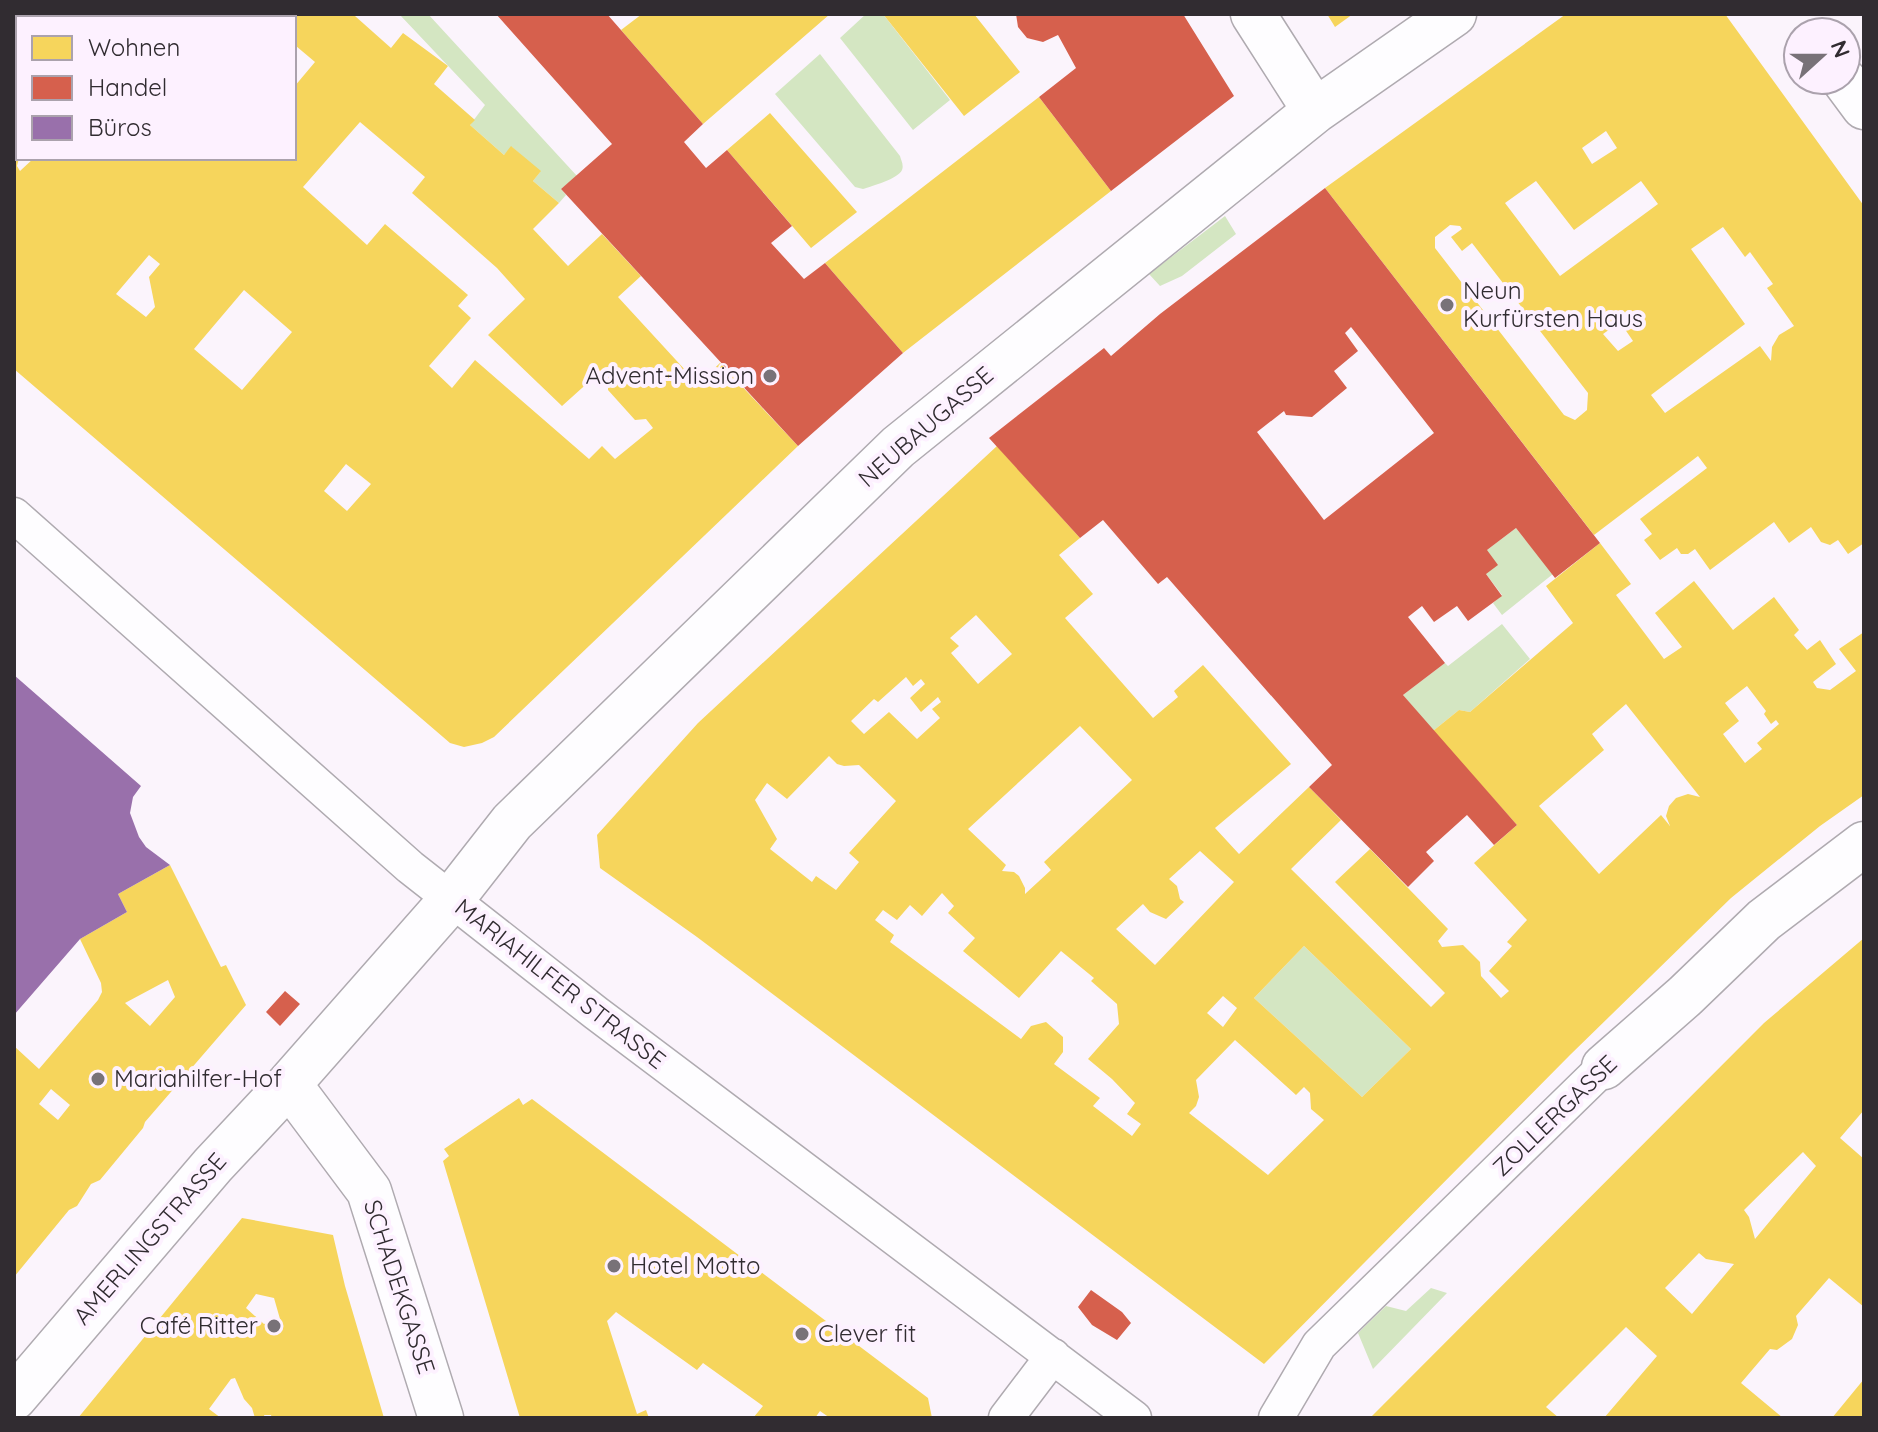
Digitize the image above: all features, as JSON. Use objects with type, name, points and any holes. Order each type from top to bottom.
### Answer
[{"type":"street","points":[[1253,14],[1315,111]]},
{"type":"street","name":"NEUBAUGASSE","points":[[289,1084],[451,900],[512,822],[898,447],[1315,111],[1454,14]]},
{"type":"street","name":"MARIAHILFER STRASSE","points":[[14,515],[410,867],[596,1013],[1134,1418]]},
{"type":"street","name":"ZOLLERGASSE","points":[[1276,1418],[1319,1345],[1604,1067],[1685,996],[1764,920],[1864,844]]},
{"type":"street","name":"AMERLINGSTRASSE","points":[[14,1398],[213,1165],[289,1084]]},
{"type":"street","name":"SCHADEKGASSE","points":[[289,1084],[369,1191],[441,1418]]},
{"type":"street","points":[[1006,1418],[1053,1356]]},
{"type":"green space","points":[[402,14],[428,14],[577,176],[561,189],[566,195],[559,203],[533,181],[540,172],[512,147],[504,155],[470,125],[485,105]]},
{"type":"green space","points":[[866,14],[883,14],[950,100],[913,130],[840,38]]},
{"type":"green space","points":[[820,54],[900,156],[903,168],[900,173],[863,189],[855,187],[775,94]]},
{"type":"green space","points":[[1225,216],[1236,234],[1182,276],[1160,286],[1149,274]]},
{"type":"green space","points":[[1516,528],[1553,574],[1502,615],[1493,603],[1502,595],[1486,574],[1487,550]]},
{"type":"green space","points":[[1502,624],[1530,659],[1470,712],[1459,710],[1433,731],[1403,695],[1445,663],[1448,666]]},
{"type":"green space","points":[[1304,946],[1411,1049],[1362,1097],[1254,998]]},
{"type":"green space","points":[[1431,1288],[1447,1293],[1373,1369],[1358,1333],[1386,1306],[1406,1311]]},
{"type":"building: Wohnen","points":[[104,14],[166,16],[106,16]]},
{"type":"building: Wohnen","points":[[179,14],[278,16],[177,16]]},
{"type":"building: Wohnen","points":[[279,14],[356,14],[391,48],[403,33],[448,66],[434,84],[475,120],[470,125],[504,155],[511,146],[541,171],[533,181],[559,203],[533,229],[568,266],[602,234],[641,276],[618,297],[698,384],[720,363],[798,446],[494,737],[464,747],[450,743],[14,369],[14,143],[20,171],[32,160],[296,160],[296,85],[315,62],[296,46],[296,16]],"holes":[[[360,122],[425,177],[412,193],[497,268],[525,299],[488,335],[562,406],[592,379],[608,376],[608,390],[635,420],[646,419],[653,428],[615,459],[602,446],[589,459],[475,360],[452,388],[429,366],[471,318],[458,306],[468,295],[385,224],[367,245],[303,187]],[[149,255],[160,264],[149,277],[155,307],[146,317],[116,294]],[[244,290],[292,332],[242,390],[194,349]],[[346,464],[371,484],[347,511],[324,491]]]},
{"type":"building: Wohnen","points":[[642,14],[830,14],[703,124],[621,30]]},
{"type":"building: Wohnen","points":[[883,14],[974,14],[1020,72],[964,116]]},
{"type":"building: Wohnen","points":[[1327,14],[1353,14],[1335,27]]},
{"type":"building: Wohnen","points":[[1566,14],[1725,14],[1864,206],[1864,543],[1848,554],[1838,540],[1830,545],[1821,542],[1811,527],[1789,543],[1774,522],[1710,570],[1695,549],[1681,554],[1677,548],[1660,560],[1644,540],[1652,534],[1640,519],[1707,468],[1698,456],[1594,535],[1325,188]],"holes":[[[1606,131],[1617,148],[1592,164],[1582,148]],[[1536,181],[1574,230],[1641,181],[1658,204],[1560,276],[1505,203]],[[1450,225],[1460,226],[1462,229],[1451,237],[1462,251],[1472,243],[1588,393],[1587,410],[1575,420],[1564,415],[1435,248],[1435,237]],[[1723,227],[1745,257],[1750,252],[1773,284],[1767,288],[1794,326],[1779,335],[1772,347],[1771,361],[1760,346],[1665,413],[1651,395],[1745,324],[1691,249]],[[1620,322],[1633,341],[1618,351],[1603,334]]]},
{"type":"building: Wohnen","points":[[14,69],[16,141],[14,143]]},
{"type":"building: Wohnen","points":[[1039,97],[1111,191],[903,353],[825,263]]},
{"type":"building: Wohnen","points":[[770,113],[857,212],[811,248],[727,150]]},
{"type":"building: Wohnen","points":[[997,446],[1080,538],[1059,555],[1093,594],[1065,618],[1153,718],[1178,697],[1174,691],[1203,665],[1291,764],[1215,828],[1239,854],[1309,787],[1341,820],[1291,869],[1431,1007],[1445,993],[1335,882],[1370,849],[1448,929],[1438,941],[1442,947],[1463,945],[1480,962],[1481,976],[1501,998],[1509,991],[1489,971],[1512,946],[1507,942],[1527,920],[1474,863],[1517,825],[1433,731],[1459,710],[1470,712],[1573,623],[1546,586],[1600,543],[1631,584],[1616,595],[1664,659],[1682,647],[1655,613],[1694,581],[1733,630],[1774,597],[1799,630],[1794,635],[1807,650],[1820,640],[1836,664],[1813,682],[1817,688],[1830,690],[1856,671],[1839,649],[1864,632],[1864,795],[1820,826],[1731,898],[1570,1055],[1264,1364],[697,937],[600,868],[597,835],[698,723]],"holes":[[[976,615],[1012,654],[978,684],[951,653],[959,646],[950,638]],[[906,677],[913,686],[921,679],[925,684],[910,698],[921,712],[938,697],[941,702],[932,709],[940,718],[917,739],[889,712],[864,734],[851,721],[874,699],[878,702]],[[1747,686],[1766,711],[1764,714],[1771,724],[1776,720],[1779,724],[1757,743],[1762,749],[1745,763],[1723,734],[1739,721],[1725,703]],[[1626,704],[1700,797],[1688,794],[1676,798],[1666,816],[1670,826],[1661,815],[1599,874],[1539,806],[1604,750],[1592,734]],[[1080,726],[1132,780],[1044,862],[1051,870],[1025,894],[1019,876],[1014,872],[1002,871],[1006,865],[968,829]],[[829,756],[837,764],[859,765],[896,801],[849,853],[859,862],[836,890],[816,876],[812,882],[770,849],[777,839],[755,800],[767,783],[787,799]],[[1200,851],[1234,882],[1155,965],[1116,929],[1143,904],[1150,912],[1166,919],[1184,902],[1180,899],[1177,886],[1169,879]],[[942,893],[954,906],[948,913],[975,938],[963,951],[1019,998],[1061,951],[1094,978],[1091,981],[1117,1004],[1119,1024],[1088,1059],[1135,1103],[1127,1114],[1141,1124],[1132,1136],[1093,1106],[1100,1098],[1054,1064],[1063,1052],[1063,1037],[1046,1022],[1031,1026],[1021,1039],[890,942],[894,935],[875,920],[883,910],[897,920],[910,905],[922,916]],[[1304,946],[1411,1049],[1362,1097],[1254,998]],[[1223,996],[1237,1008],[1223,1027],[1207,1013]],[[1235,1040],[1296,1095],[1304,1087],[1310,1093],[1311,1109],[1324,1120],[1268,1175],[1189,1113],[1199,1097],[1196,1080]]]},
{"type":"building: Wohnen","name":"Mariahilfer-Hof","points":[[170,865],[221,967],[226,965],[246,1005],[145,1122],[100,1180],[91,1184],[77,1206],[69,1210],[14,1277],[14,1046],[39,1069],[98,1000],[102,992],[101,983],[80,939],[127,912],[118,894]],"holes":[[[168,980],[175,997],[150,1026],[125,1003]],[[51,1089],[70,1105],[58,1120],[39,1104]]]},
{"type":"building: Wohnen","points":[[1864,938],[1864,1110],[1840,1138],[1864,1159],[1864,1307],[1829,1278],[1796,1316],[1798,1325],[1792,1339],[1777,1350],[1770,1349],[1741,1383],[1783,1418],[1604,1418],[1657,1356],[1626,1327],[1546,1407],[1559,1418],[1370,1418],[1764,1023]],"holes":[[[1803,1152],[1816,1166],[1755,1239],[1744,1210]],[[1699,1253],[1706,1259],[1734,1264],[1692,1314],[1665,1288]]]},
{"type":"building: Wohnen","name":"Hotel Motto","points":[[519,1098],[523,1105],[532,1099],[928,1398],[932,1418],[830,1418],[820,1411],[815,1418],[753,1418],[763,1406],[703,1363],[697,1370],[616,1312],[607,1321],[637,1414],[646,1410],[649,1418],[520,1418],[443,1161],[449,1156],[444,1149]]},
{"type":"building: Wohnen","points":[[242,1218],[333,1235],[384,1418],[272,1418],[271,1415],[264,1415],[265,1418],[255,1418],[235,1378],[231,1379],[209,1409],[221,1418],[78,1418]],"holes":[[[256,1294],[274,1298],[280,1319],[264,1324],[246,1308]]]},
{"type":"building: Wohnen","points":[[1864,1379],[1864,1418],[1832,1418]]},
{"type":"building: Handel","points":[[496,14],[607,14],[703,124],[684,142],[706,168],[727,150],[792,226],[771,243],[804,279],[825,263],[903,353],[798,446],[561,189],[612,144]]},
{"type":"building: Handel","points":[[1016,14],[1183,14],[1234,96],[1111,191],[1039,97],[1076,68],[1058,35],[1043,42],[1027,38],[1018,27]]},
{"type":"building: Handel","points":[[1325,188],[1600,543],[1555,578],[1516,528],[1487,550],[1498,565],[1486,574],[1502,596],[1468,621],[1457,606],[1434,622],[1422,606],[1408,617],[1445,663],[1403,695],[1517,825],[1494,845],[1467,815],[1426,852],[1434,861],[1408,887],[1309,787],[1332,765],[1167,577],[1158,584],[1103,520],[1080,538],[989,438],[1104,348],[1111,356],[1160,314]],"holes":[[[1351,327],[1434,433],[1324,520],[1257,432],[1284,411],[1286,415],[1312,417],[1347,388],[1334,371],[1358,351],[1345,333]]]},
{"type":"building: Handel","points":[[285,991],[300,1004],[280,1026],[266,1012]]},
{"type":"building: Handel","points":[[1091,1290],[1122,1312],[1131,1323],[1117,1340],[1092,1325],[1078,1307]]},
{"type":"building: Büros","points":[[14,675],[141,786],[133,797],[130,813],[146,847],[170,865],[118,894],[127,912],[80,939],[14,1015]]},
{"type":"place","name":"Neun Kurfürsten Haus","points":[[1447,305]]},
{"type":"place","name":"Advent-Mission","points":[[770,376]]},
{"type":"place","name":"Mariahilfer-Hof","points":[[98,1079]]},
{"type":"place","name":"Hotel Motto","points":[[614,1266]]},
{"type":"place","name":"Café Ritter","points":[[274,1326]]},
{"type":"place","name":"Clever fit","points":[[802,1334]]}]
